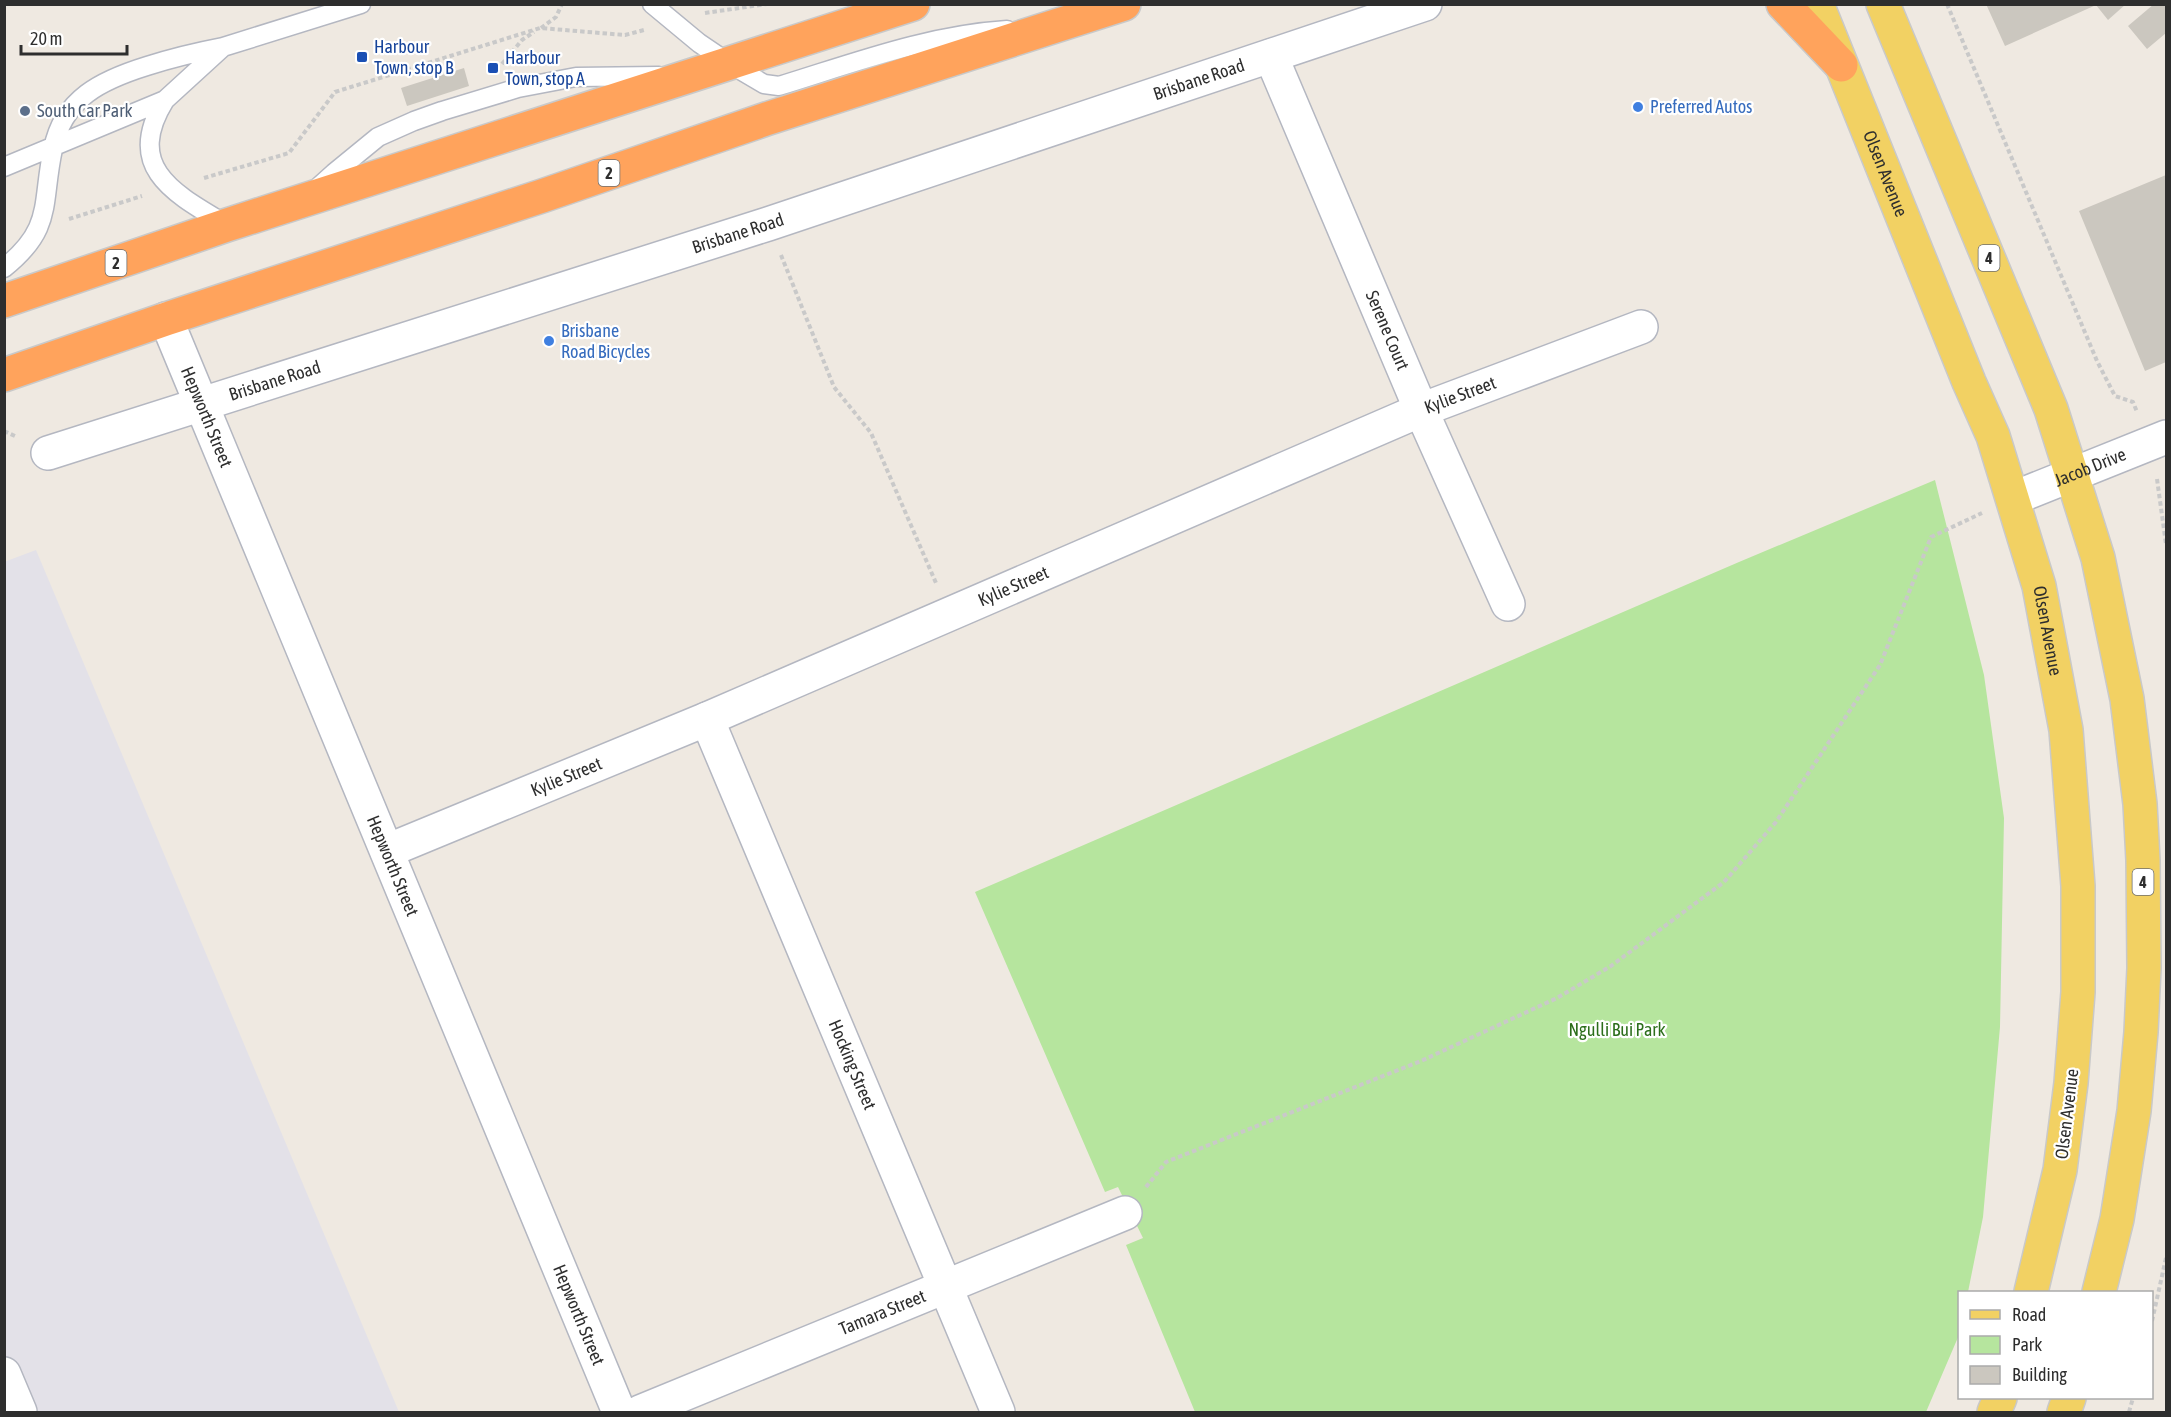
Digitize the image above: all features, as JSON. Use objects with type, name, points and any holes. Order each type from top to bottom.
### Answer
[{"type":"highway","name":"2","points":[[4,301],[227,225],[913,4]]},
{"type":"highway","name":"2","points":[[4,375],[166,319],[543,196],[766,119],[1124,4]]},
{"type":"highway","points":[[1783,4],[1841,65]]},
{"type":"main road","name":"Olsen Avenue","points":[[1817,4],[1969,382],[1993,436],[2014,498],[2039,586],[2066,730],[2078,886],[2078,992],[2072,1083],[2060,1170],[2031,1291]]},
{"type":"main road","name":"4","points":[[1883,4],[2051,409],[2098,558],[2127,699],[2140,804],[2144,968],[2134,1112],[2117,1219],[2099,1291]]},
{"type":"main road","points":[[1994,1413],[2000,1399]]},
{"type":"street","name":"Brisbane Road","points":[[48,453],[768,224],[1425,4]]},
{"type":"street","name":"Serene Court","points":[[1271,56],[1421,410],[1508,604]]},
{"type":"street","name":"Hepworth Street","points":[[166,319],[619,1413]]},
{"type":"street","name":"Kylie Street","points":[[387,851],[707,718],[1421,410],[1641,327]]},
{"type":"street","name":"Jacob Drive","points":[[2014,498],[2159,441]]},
{"type":"street","name":"Hocking Street","points":[[707,718],[998,1413]]},
{"type":"street","name":"Tamara Street","points":[[640,1413],[1125,1213]]},
{"type":"street","points":[[4,1374],[20,1413]]},
{"type":"lane","points":[[4,268],[26,250],[39,229],[45,209],[53,148],[60,128],[74,105],[104,81],[187,53],[223,47],[361,4]]},
{"type":"lane","points":[[652,4],[730,64],[764,84],[779,86],[929,40],[981,32],[1051,28]]},
{"type":"lane","points":[[223,47],[165,100],[149,134],[149,149],[157,171],[169,188],[227,225]]},
{"type":"lane","points":[[304,200],[334,172],[378,137],[414,120],[535,84],[576,77],[690,77]]},
{"type":"lane","points":[[4,168],[165,100]]},
{"type":"path","points":[[494,95],[493,78],[505,60],[522,40],[556,17],[562,4]]},
{"type":"path","points":[[1947,4],[2097,361],[2115,396],[2133,402],[2159,441],[2166,544]]},
{"type":"path","points":[[768,224],[834,387],[871,432],[949,614]]},
{"type":"path","points":[[1125,1213],[1166,1162],[1421,1061],[1557,998],[1611,966],[1724,882],[1776,822],[1880,665],[1931,537],[2014,498]]},
{"type":"path","points":[[2153,1313],[2166,1258]]},
{"type":"shaded area","points":[[36,550],[399,1412],[5,1412],[4,562]]},
{"type":"green space","name":"Ngulli Bui Park","points":[[1935,480],[1984,675],[2004,818],[2000,1027],[1983,1217],[1968,1291],[1958,1291],[1958,1337],[1926,1412],[1195,1412],[1126,1245],[1143,1238],[1118,1187],[1105,1192],[975,892],[1739,562]]},
{"type":"building","points":[[1986,4],[2126,4],[2108,20],[2096,5],[2005,46]]},
{"type":"building","points":[[2154,4],[2166,4],[2166,33],[2147,49],[2128,26]]},
{"type":"building","points":[[464,68],[469,86],[407,106],[401,88]]},
{"type":"building","points":[[2166,175],[2166,362],[2145,371],[2079,211]]},
{"type":"place","name":"Harbour Town, stop B","points":[[362,57]]},
{"type":"place","name":"Harbour Town, stop A","points":[[493,68]]},
{"type":"place","name":"Preferred Autos","points":[[1638,107]]},
{"type":"place","name":"South Car Park","points":[[25,111]]},
{"type":"place","name":"Brisbane Road Bicycles","points":[[549,341]]}]
